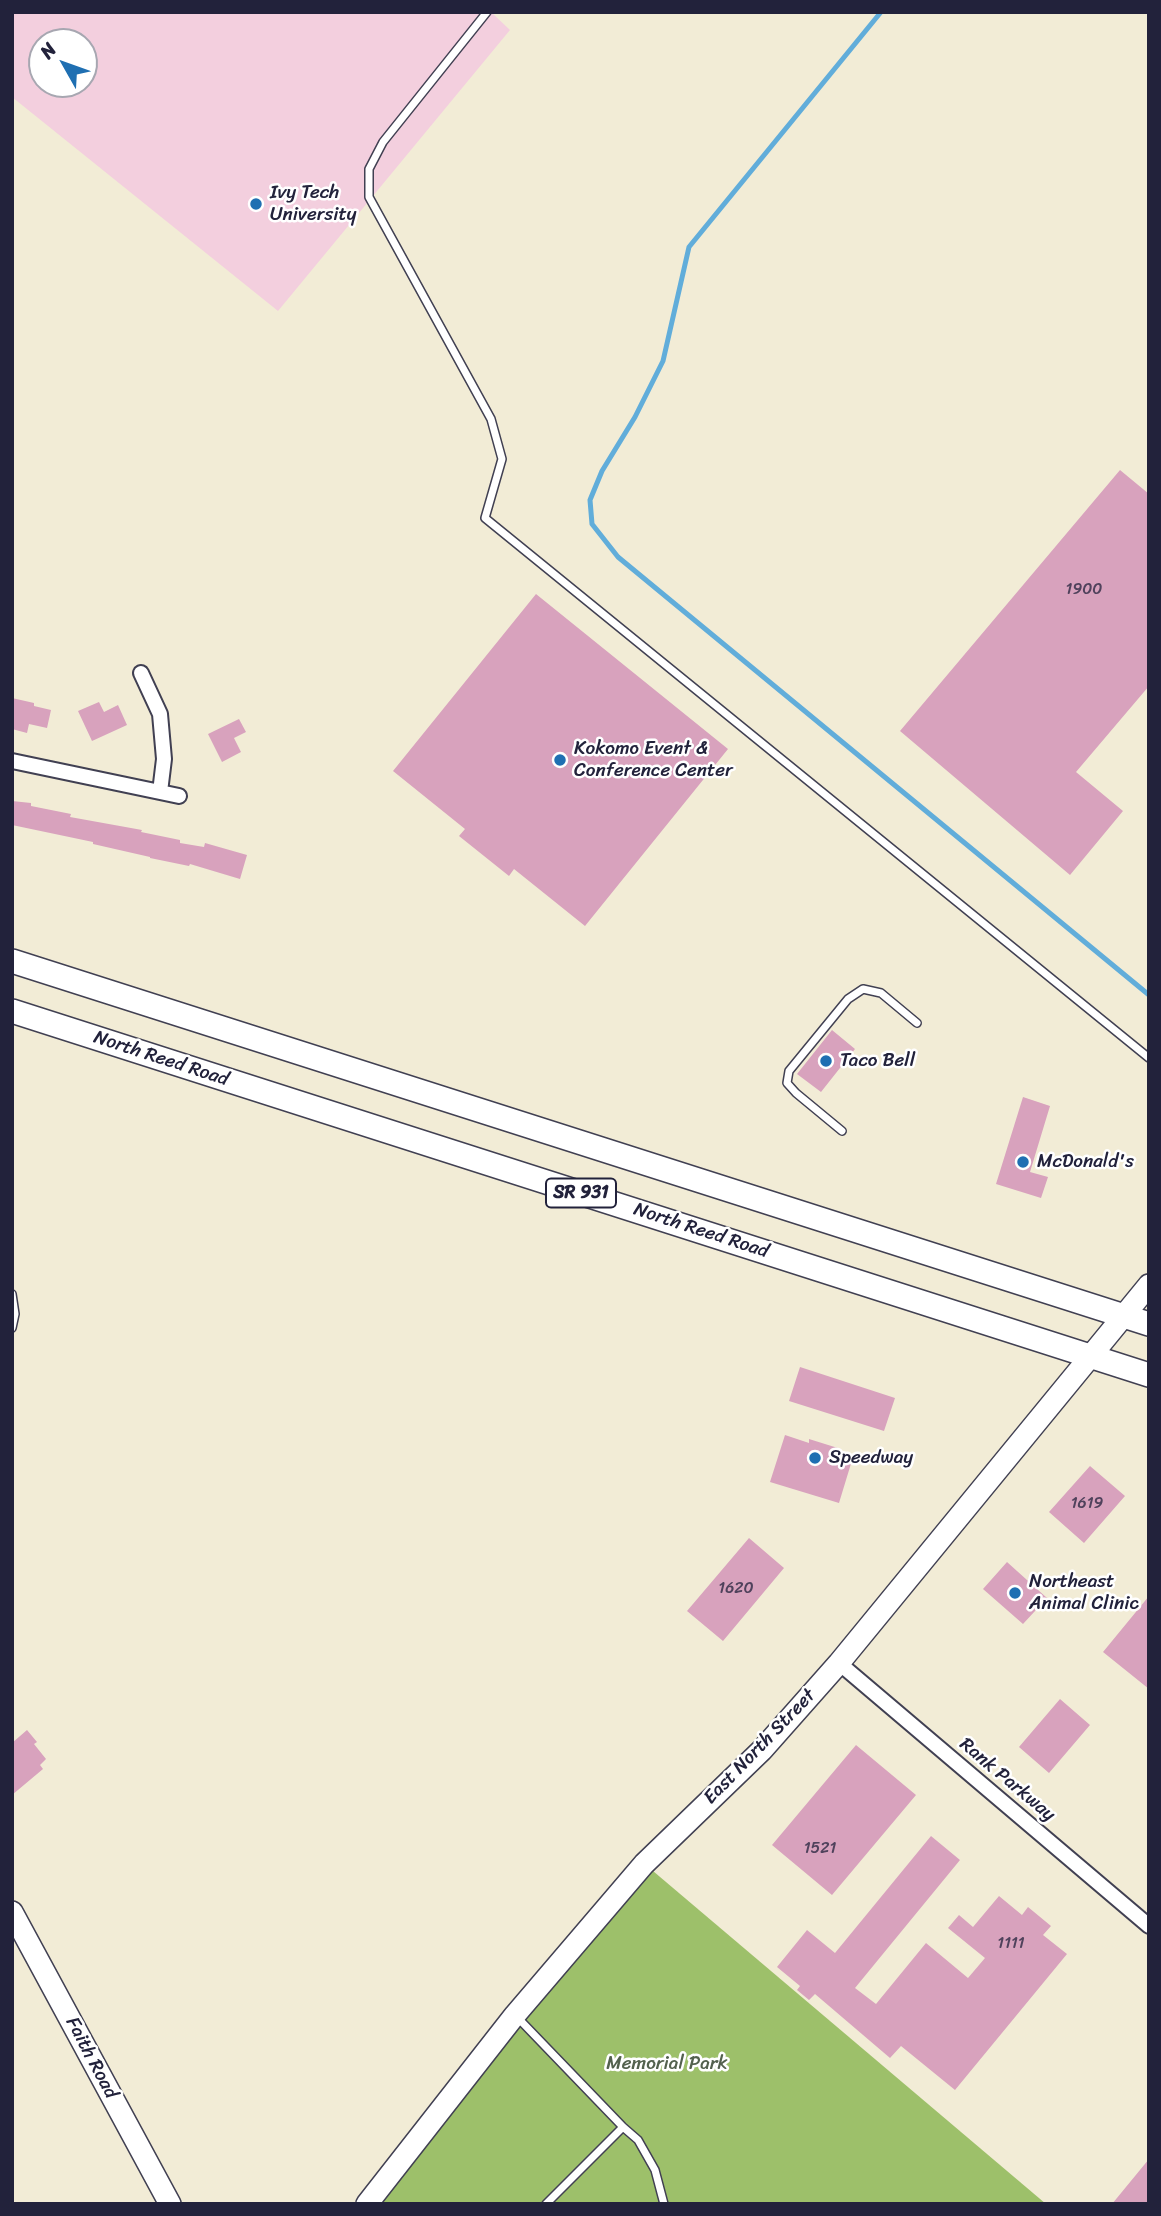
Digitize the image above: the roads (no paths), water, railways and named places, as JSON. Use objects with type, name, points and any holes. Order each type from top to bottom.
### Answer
[{"type":"main road","name":"SR 931","points":[[12,961],[1149,1324]]},
{"type":"main road","name":"North Reed Road","points":[[12,1012],[1149,1375]]},
{"type":"street","points":[[141,673],[160,714],[164,760],[160,792]]},
{"type":"street","points":[[12,761],[179,796]]},
{"type":"street","name":"East North Street","points":[[367,2204],[515,2015],[644,1864],[762,1750],[839,1663],[1149,1285]]},
{"type":"street","name":"Rank Parkway","points":[[839,1663],[1149,1926]]},
{"type":"street","name":"Faith Road","points":[[12,1912],[170,2204]]},
{"type":"lane","points":[[487,12],[383,142],[369,169],[369,197],[491,419],[502,459],[485,518],[1149,1058]]},
{"type":"lane","points":[[842,1132],[787,1083],[789,1071],[848,999],[863,989],[881,993],[917,1023]]},
{"type":"lane","points":[[12,1294],[15,1314],[12,1328]]},
{"type":"lane","points":[[515,2015],[638,2140],[655,2170],[663,2204]]},
{"type":"lane","points":[[546,2204],[623,2127]]},
{"type":"waterway","points":[[881,12],[689,247],[663,361],[635,417],[602,471],[590,500],[592,524],[618,557],[1149,995]]},
{"type":"place","name":"Ivy Tech University","points":[[256,204]]},
{"type":"place","name":"Kokomo Event & Conference Center","points":[[560,760]]},
{"type":"place","name":"Taco Bell","points":[[826,1061]]},
{"type":"place","name":"McDonald's","points":[[1023,1162]]},
{"type":"place","name":"Speedway","points":[[815,1458]]},
{"type":"place","name":"Northeast Animal Clinic","points":[[1015,1593]]},
{"type":"park label","name":"Memorial Park","points":[[667,2064]]}]
